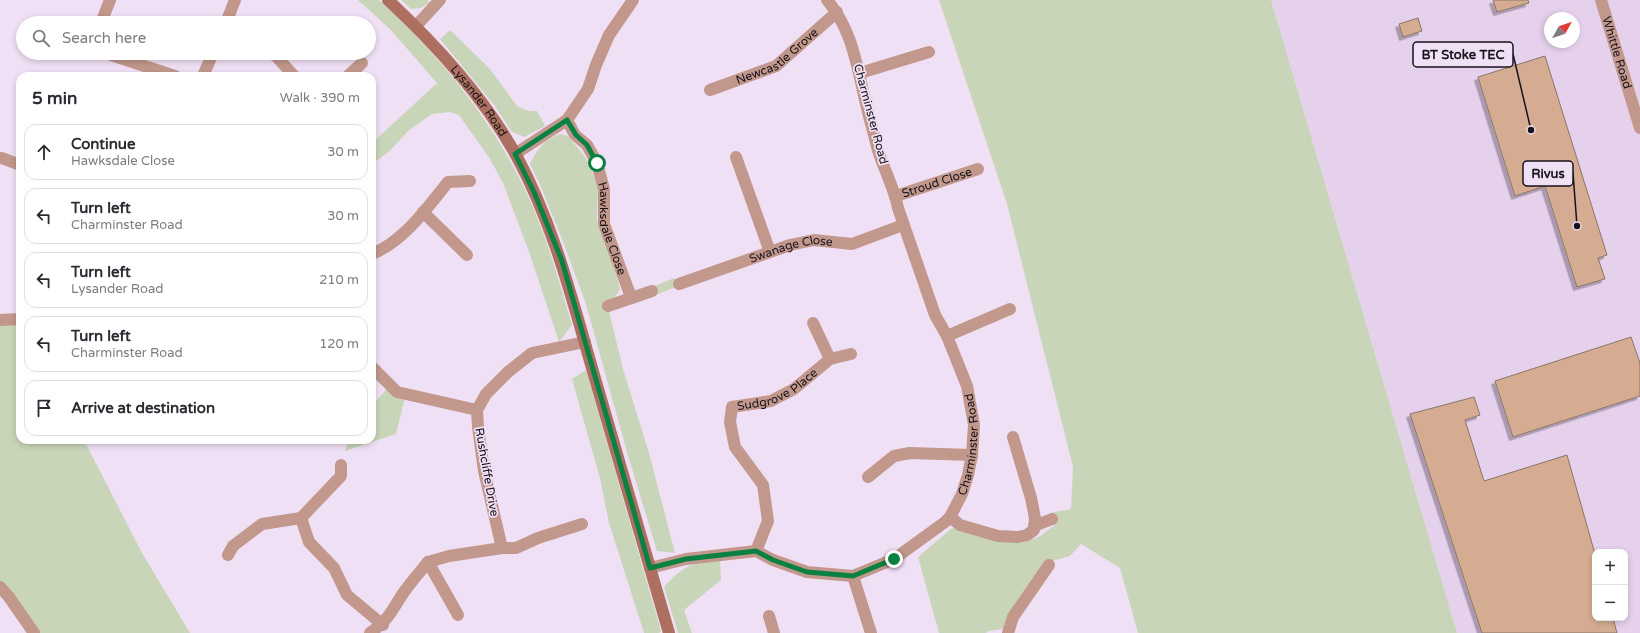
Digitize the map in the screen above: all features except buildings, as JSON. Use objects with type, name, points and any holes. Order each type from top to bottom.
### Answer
[{"type":"street","points":[[104,16],[110,0]]},
{"type":"street","points":[[229,16],[235,0]]},
{"type":"street","name":"Lysander Road","points":[[388,0],[444,55],[470,86],[515,154],[534,192],[562,261],[669,633]]},
{"type":"street","points":[[416,26],[440,0]]},
{"type":"street","points":[[515,154],[567,120],[588,89],[596,65],[610,35],[633,0]]},
{"type":"street","name":"Charminster Road","points":[[756,551],[773,560],[807,572],[853,576],[894,559],[950,517],[962,494],[972,455],[974,425],[967,386],[947,336],[935,315],[898,208],[896,196],[878,149],[851,41],[837,12],[827,0]]},
{"type":"street","name":"Whittle Road","points":[[1601,0],[1640,128]]},
{"type":"street","name":"Newcastle Grove","points":[[710,90],[776,66],[837,12]]},
{"type":"street","points":[[860,73],[929,52]]},
{"type":"street","points":[[126,60],[163,72]]},
{"type":"street","points":[[205,72],[210,60]]},
{"type":"street","points":[[280,60],[290,72]]},
{"type":"street","points":[[352,72],[362,63]]},
{"type":"street","name":"Hawksdale Close","points":[[567,120],[576,135],[587,145],[597,163],[604,189],[604,224],[631,297]]},
{"type":"street","points":[[736,157],[770,252]]},
{"type":"street","points":[[2,158],[16,163]]},
{"type":"street","name":"Stroud Close","points":[[896,196],[978,169]]},
{"type":"street","points":[[376,252],[410,227],[448,182],[470,181]]},
{"type":"street","points":[[423,212],[467,255]]},
{"type":"street","name":"Swanage Close","points":[[679,284],[790,245],[814,240],[852,244],[904,225]]},
{"type":"street","points":[[608,306],[652,291]]},
{"type":"street","points":[[947,336],[1010,309]]},
{"type":"street","points":[[0,320],[16,319]]},
{"type":"street","points":[[813,323],[830,359]]},
{"type":"street","points":[[376,370],[397,392],[477,410],[486,394],[508,372],[532,353],[585,342]]},
{"type":"street","name":"Sudgrove Place","points":[[756,551],[768,521],[763,485],[735,447],[730,422],[732,407],[771,401],[794,389],[830,359],[851,354]]},
{"type":"street","name":"Rushcliffe Drive","points":[[477,410],[484,472],[502,548]]},
{"type":"street","points":[[950,517],[960,525],[998,536],[1018,537],[1027,535],[1034,530],[1035,518],[1031,498],[1014,437]]},
{"type":"street","points":[[868,477],[894,456],[910,453],[972,455]]},
{"type":"street","points":[[228,555],[233,546],[262,524],[301,518],[341,476],[341,464]]},
{"type":"street","points":[[301,518],[309,542],[334,568],[347,595],[383,625]]},
{"type":"street","points":[[1034,526],[1052,519]]},
{"type":"street","points":[[370,633],[383,625],[404,592],[428,562],[449,556],[502,548],[516,548],[538,538],[582,524]]},
{"type":"street","points":[[650,568],[686,559],[756,551]]},
{"type":"street","points":[[428,562],[458,615]]},
{"type":"street","points":[[1008,633],[1012,616],[1049,565]]},
{"type":"street","points":[[853,576],[871,633]]},
{"type":"street","points":[[0,587],[9,597],[34,633]]},
{"type":"street","points":[[769,616],[774,633]]},
{"type":"shaded area","points":[[1271,0],[1640,0],[1640,633],[1457,633]]},
{"type":"green space","points":[[358,0],[379,0],[405,24],[452,76],[474,104],[511,163],[527,194],[541,227],[572,325],[559,342],[528,249],[503,183],[490,159],[459,115],[450,112],[432,114],[409,130],[390,151],[376,161],[376,139],[437,83],[390,29]]},
{"type":"green space","points":[[401,0],[427,0],[430,3],[421,8],[411,9]]},
{"type":"green space","points":[[939,0],[1271,0],[1457,633],[1138,633],[1120,568],[1081,544],[1070,556],[1052,561],[1009,628],[988,631],[986,633],[939,633],[918,557],[952,528],[984,538],[1006,542],[1027,541],[1040,536],[1054,526],[1050,513],[1071,509],[1073,467],[1007,204]]},
{"type":"green space","points":[[450,30],[490,69],[517,106],[529,111],[537,111],[545,126],[524,137],[512,132],[494,105],[440,39]]},
{"type":"green space","points":[[560,134],[568,136],[586,158],[598,185],[597,220],[611,253],[620,289],[610,305],[610,315],[623,369],[649,453],[675,553],[657,551],[627,452],[585,301],[560,234],[530,164],[545,142]]},
{"type":"green space","points":[[674,278],[678,286],[656,295],[653,287]]},
{"type":"green space","points":[[0,320],[16,320],[16,444],[86,444],[142,553],[190,633],[32,633],[0,590]]},
{"type":"green space","points":[[586,370],[661,631],[659,633],[644,633],[609,523],[600,478],[572,379]]},
{"type":"green space","points":[[390,385],[406,394],[396,434],[376,441],[376,401]]},
{"type":"green space","points":[[348,444],[366,444],[345,451]]},
{"type":"green space","points":[[720,560],[721,580],[684,610],[692,633],[678,633],[664,587],[677,574],[689,566],[702,562]]},
{"type":"place","name":"BT Stoke TEC","points":[[1531,130]]},
{"type":"place","name":"Rivus","points":[[1577,226]]},
{"type":"route","points":[[597,163],[587,145],[576,135],[567,120],[515,154],[534,192],[562,261],[650,568],[686,559],[756,551],[773,560],[807,572],[853,576],[894,559]]}]
